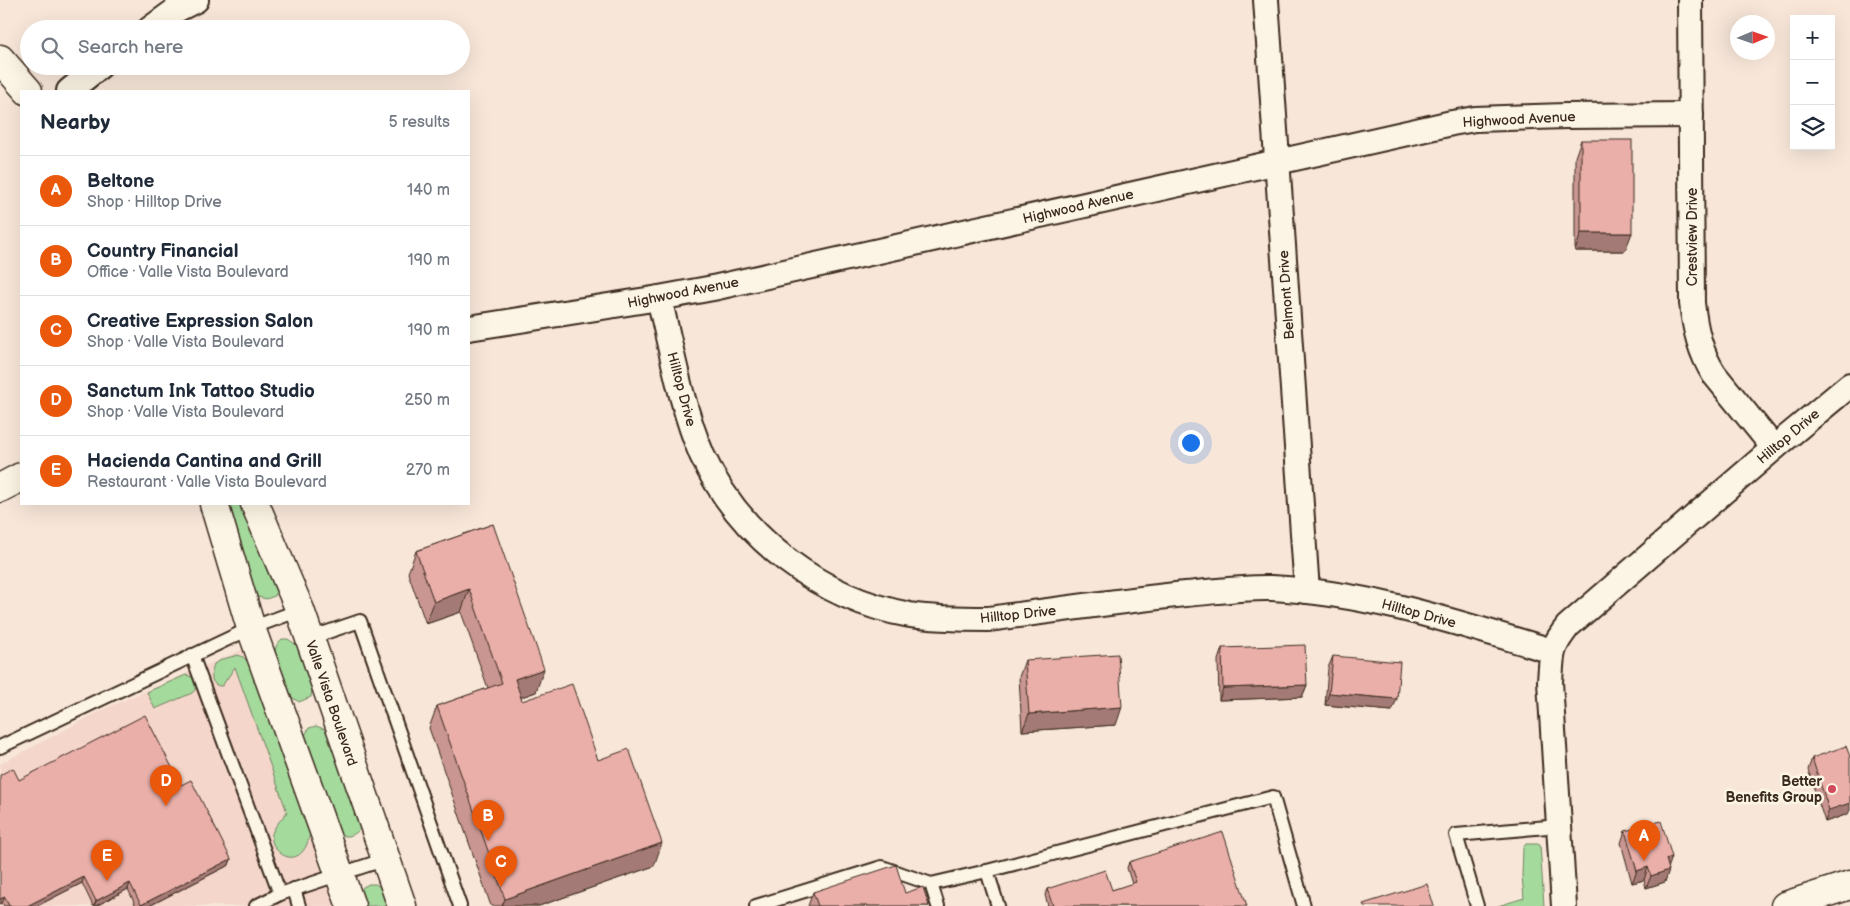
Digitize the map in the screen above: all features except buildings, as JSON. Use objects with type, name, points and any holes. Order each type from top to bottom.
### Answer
[{"type":"street","points":[[164,20],[196,0]]},
{"type":"street","name":"Belmont Drive","points":[[1266,0],[1307,591]]},
{"type":"street","name":"Crestview Drive","points":[[1690,0],[1692,303],[1695,327],[1706,361],[1714,374],[1774,448]]},
{"type":"street","points":[[0,59],[27,90]]},
{"type":"street","points":[[70,90],[89,75]]},
{"type":"street","name":"Highwood Avenue","points":[[470,328],[659,298],[1475,119],[1691,115]]},
{"type":"street","name":"Hilltop Drive","points":[[659,298],[692,426],[703,455],[725,496],[773,550],[831,588],[889,610],[909,615],[948,619],[989,619],[1158,597],[1243,589],[1269,588],[1307,591],[1368,599],[1403,607],[1552,651]]},
{"type":"street","name":"Hilltop Drive","points":[[1564,906],[1550,682],[1552,651],[1568,626],[1850,385]]},
{"type":"street","points":[[0,488],[20,478]]},
{"type":"street","points":[[214,505],[251,628],[351,906]]},
{"type":"street","name":"Valle Vista Boulevard","points":[[255,505],[300,610],[402,906]]},
{"type":"street","points":[[1785,906],[1850,886]]},
{"type":"lane","points":[[0,747],[251,628],[300,610]]},
{"type":"lane","points":[[310,638],[360,621],[460,906]]},
{"type":"lane","points":[[192,655],[280,894]]},
{"type":"lane","points":[[756,906],[882,868],[931,884],[1273,797],[1304,906]]},
{"type":"lane","points":[[1477,906],[1456,835],[1559,826]]},
{"type":"lane","points":[[256,906],[280,894],[386,858]]},
{"type":"lane","points":[[987,871],[998,906]]},
{"type":"lane","points":[[931,884],[938,906]]},
{"type":"lane","points":[[294,890],[299,906]]},
{"type":"shaded area","points":[[244,649],[339,906],[0,906],[0,764],[108,707]]},
{"type":"green space","points":[[225,505],[244,505],[277,590],[275,596],[266,599],[258,597],[253,592]]},
{"type":"green space","points":[[282,639],[288,639],[298,646],[312,690],[311,697],[299,702],[290,696],[275,655],[276,646]]},
{"type":"green space","points":[[238,655],[249,663],[310,833],[306,847],[300,854],[292,857],[285,856],[274,846],[273,831],[287,812],[235,667],[222,686],[215,684],[212,678],[214,664],[223,659]]},
{"type":"green space","points":[[186,675],[196,680],[195,690],[155,709],[147,692]]},
{"type":"green space","points":[[316,726],[324,729],[327,733],[359,823],[360,829],[348,836],[339,834],[336,831],[304,742],[309,728]]},
{"type":"green space","points":[[1526,844],[1540,844],[1544,906],[1498,906],[1524,898],[1522,876],[1523,848]]},
{"type":"green space","points":[[369,884],[376,884],[383,891],[388,906],[362,906],[360,893],[363,887]]},
{"type":"place","name":"Better Benefits Group","points":[[1832,789]]},
{"type":"place","name":"Sanctum Ink Tattoo Studio","points":[[166,806]]},
{"type":"place","name":"Country Financial","points":[[488,841]]},
{"type":"place","name":"Beltone","points":[[1644,861]]},
{"type":"place","name":"Hacienda Cantina and Grill","points":[[107,881]]},
{"type":"place","name":"Creative Expression Salon","points":[[501,887]]}]
